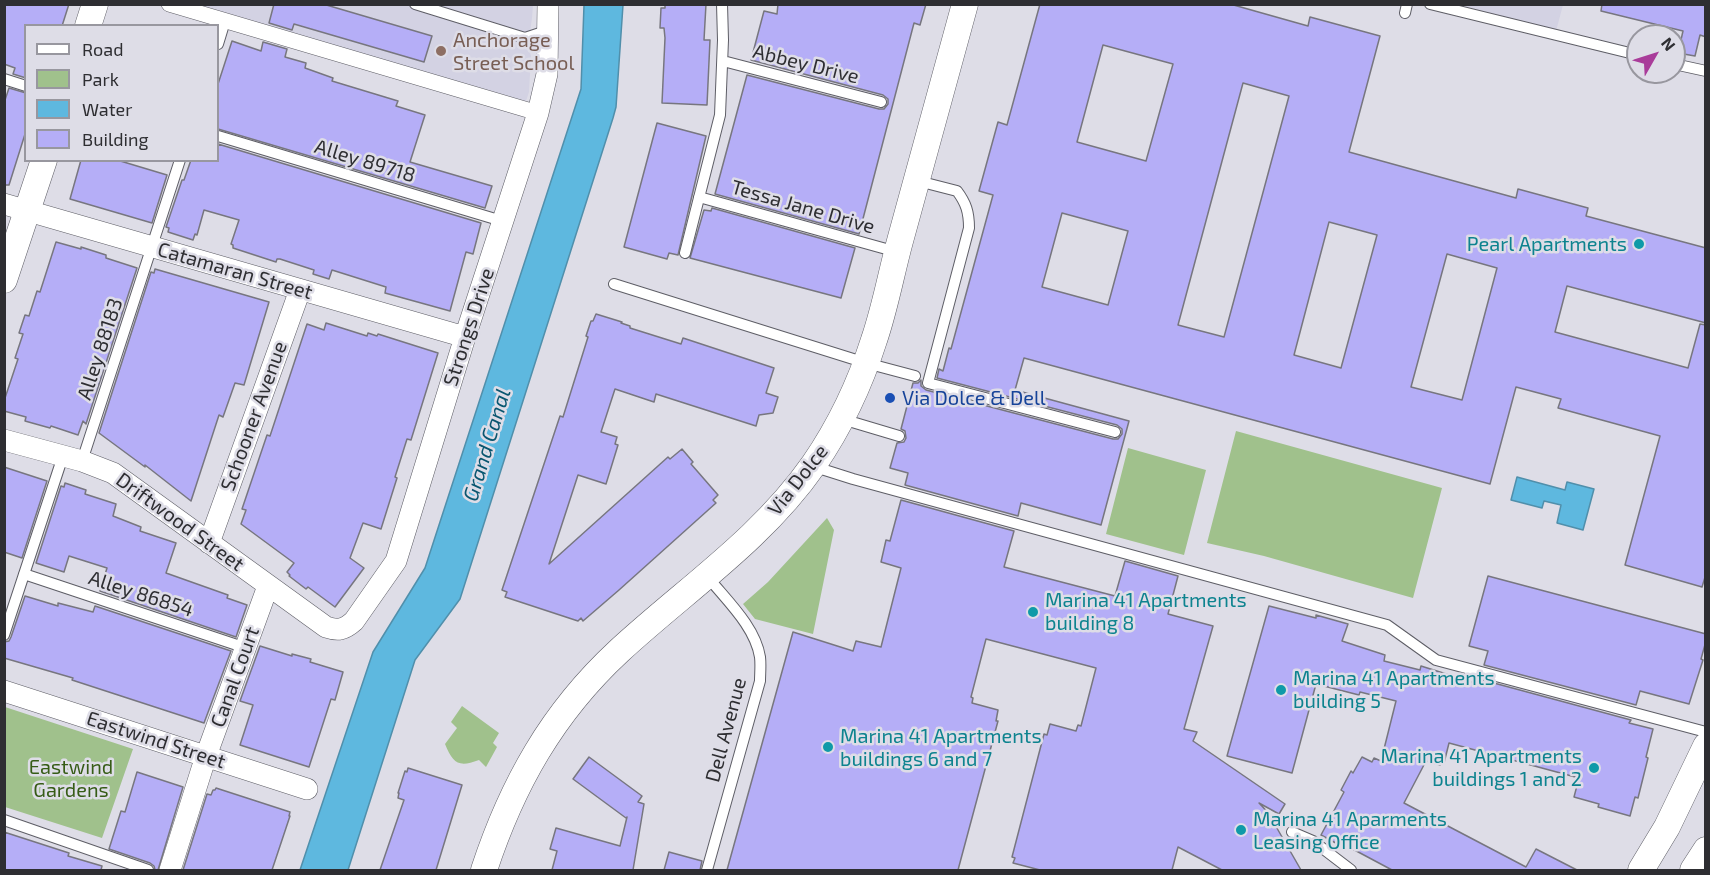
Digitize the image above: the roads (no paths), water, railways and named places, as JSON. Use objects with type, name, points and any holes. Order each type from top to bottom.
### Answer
[{"type":"street","points":[[89,24],[95,4]]},
{"type":"street","points":[[169,4],[538,113]]},
{"type":"street","name":"Strongs Drive","points":[[342,630],[354,621],[396,561],[465,337],[538,113],[547,74],[548,4]]},
{"type":"street","name":"Via Dolce","points":[[484,870],[508,804],[533,756],[563,712],[619,651],[762,526],[812,466],[834,434],[875,338],[965,4]]},
{"type":"street","points":[[4,280],[16,208],[43,162]]},
{"type":"street","name":"Catamaran Street","points":[[16,208],[465,337]]},
{"type":"street","name":"Schooner Avenue","points":[[209,543],[300,290]]},
{"type":"street","name":"Driftwood Street","points":[[4,440],[73,459],[113,473],[326,627],[342,630]]},
{"type":"street","name":"Canal Court","points":[[170,870],[206,756],[268,586]]},
{"type":"street","name":"Eastwind Street","points":[[4,690],[307,789]]},
{"type":"street","points":[[1641,870],[1667,827],[1706,746]]},
{"type":"street","points":[[1693,870],[1706,850]]},
{"type":"lane","points":[[415,4],[435,7],[525,38],[546,32]]},
{"type":"lane","points":[[685,253],[720,115],[723,61],[722,4]]},
{"type":"lane","points":[[1430,4],[1626,52]]},
{"type":"lane","points":[[219,41],[225,21]]},
{"type":"lane","name":"Abbey Drive","points":[[723,61],[881,102]]},
{"type":"lane","points":[[1686,67],[1706,71]]},
{"type":"lane","points":[[4,79],[24,85]]},
{"type":"lane","name":"Alley 89718","points":[[219,136],[502,221]]},
{"type":"lane","name":"Alley 88183","points":[[4,635],[24,574],[73,459],[152,247],[179,162]]},
{"type":"lane","points":[[917,180],[957,191],[969,213],[969,228],[928,383],[1115,432]]},
{"type":"lane","name":"Tessa Jane Drive","points":[[699,197],[897,252]]},
{"type":"lane","points":[[614,284],[866,363],[915,376]]},
{"type":"lane","points":[[841,419],[899,436]]},
{"type":"lane","points":[[812,466],[865,483],[1388,625],[1436,660],[1706,732]]},
{"type":"lane","name":"Alley 86854","points":[[24,574],[246,648]]},
{"type":"lane","name":"Dell Avenue","points":[[706,576],[735,609],[752,634],[760,658],[759,681],[707,870]]},
{"type":"lane","points":[[4,820],[148,870]]},
{"type":"lane","points":[[1292,832],[1313,841],[1351,870]]},
{"type":"water","name":"Grand Canal","points":[[584,5],[623,5],[616,107],[460,599],[415,660],[348,870],[300,870],[373,652],[425,568],[581,89]]},
{"type":"water","points":[[1517,477],[1565,490],[1567,482],[1594,489],[1583,530],[1557,523],[1561,505],[1544,501],[1542,508],[1511,500]]},
{"type":"place","name":"Anchorage Street School","points":[[441,51]]},
{"type":"place","name":"Pearl Apartments","points":[[1639,244]]},
{"type":"place","name":"Via Dolce & Dell","points":[[890,398]]},
{"type":"place","name":"Marina 41 Apartments building 8","points":[[1033,612]]},
{"type":"place","name":"Marina 41 Apartments building 5","points":[[1281,690]]},
{"type":"place","name":"Marina 41 Apartments buildings 6 and 7","points":[[828,747]]},
{"type":"place","name":"Marina 41 Apartments buildings 1 and 2","points":[[1594,768]]},
{"type":"place","name":"Marina 41 Aparments Leasing Office","points":[[1241,830]]},
{"type":"park label","name":"Eastwind Gardens","points":[[71,778]]}]
